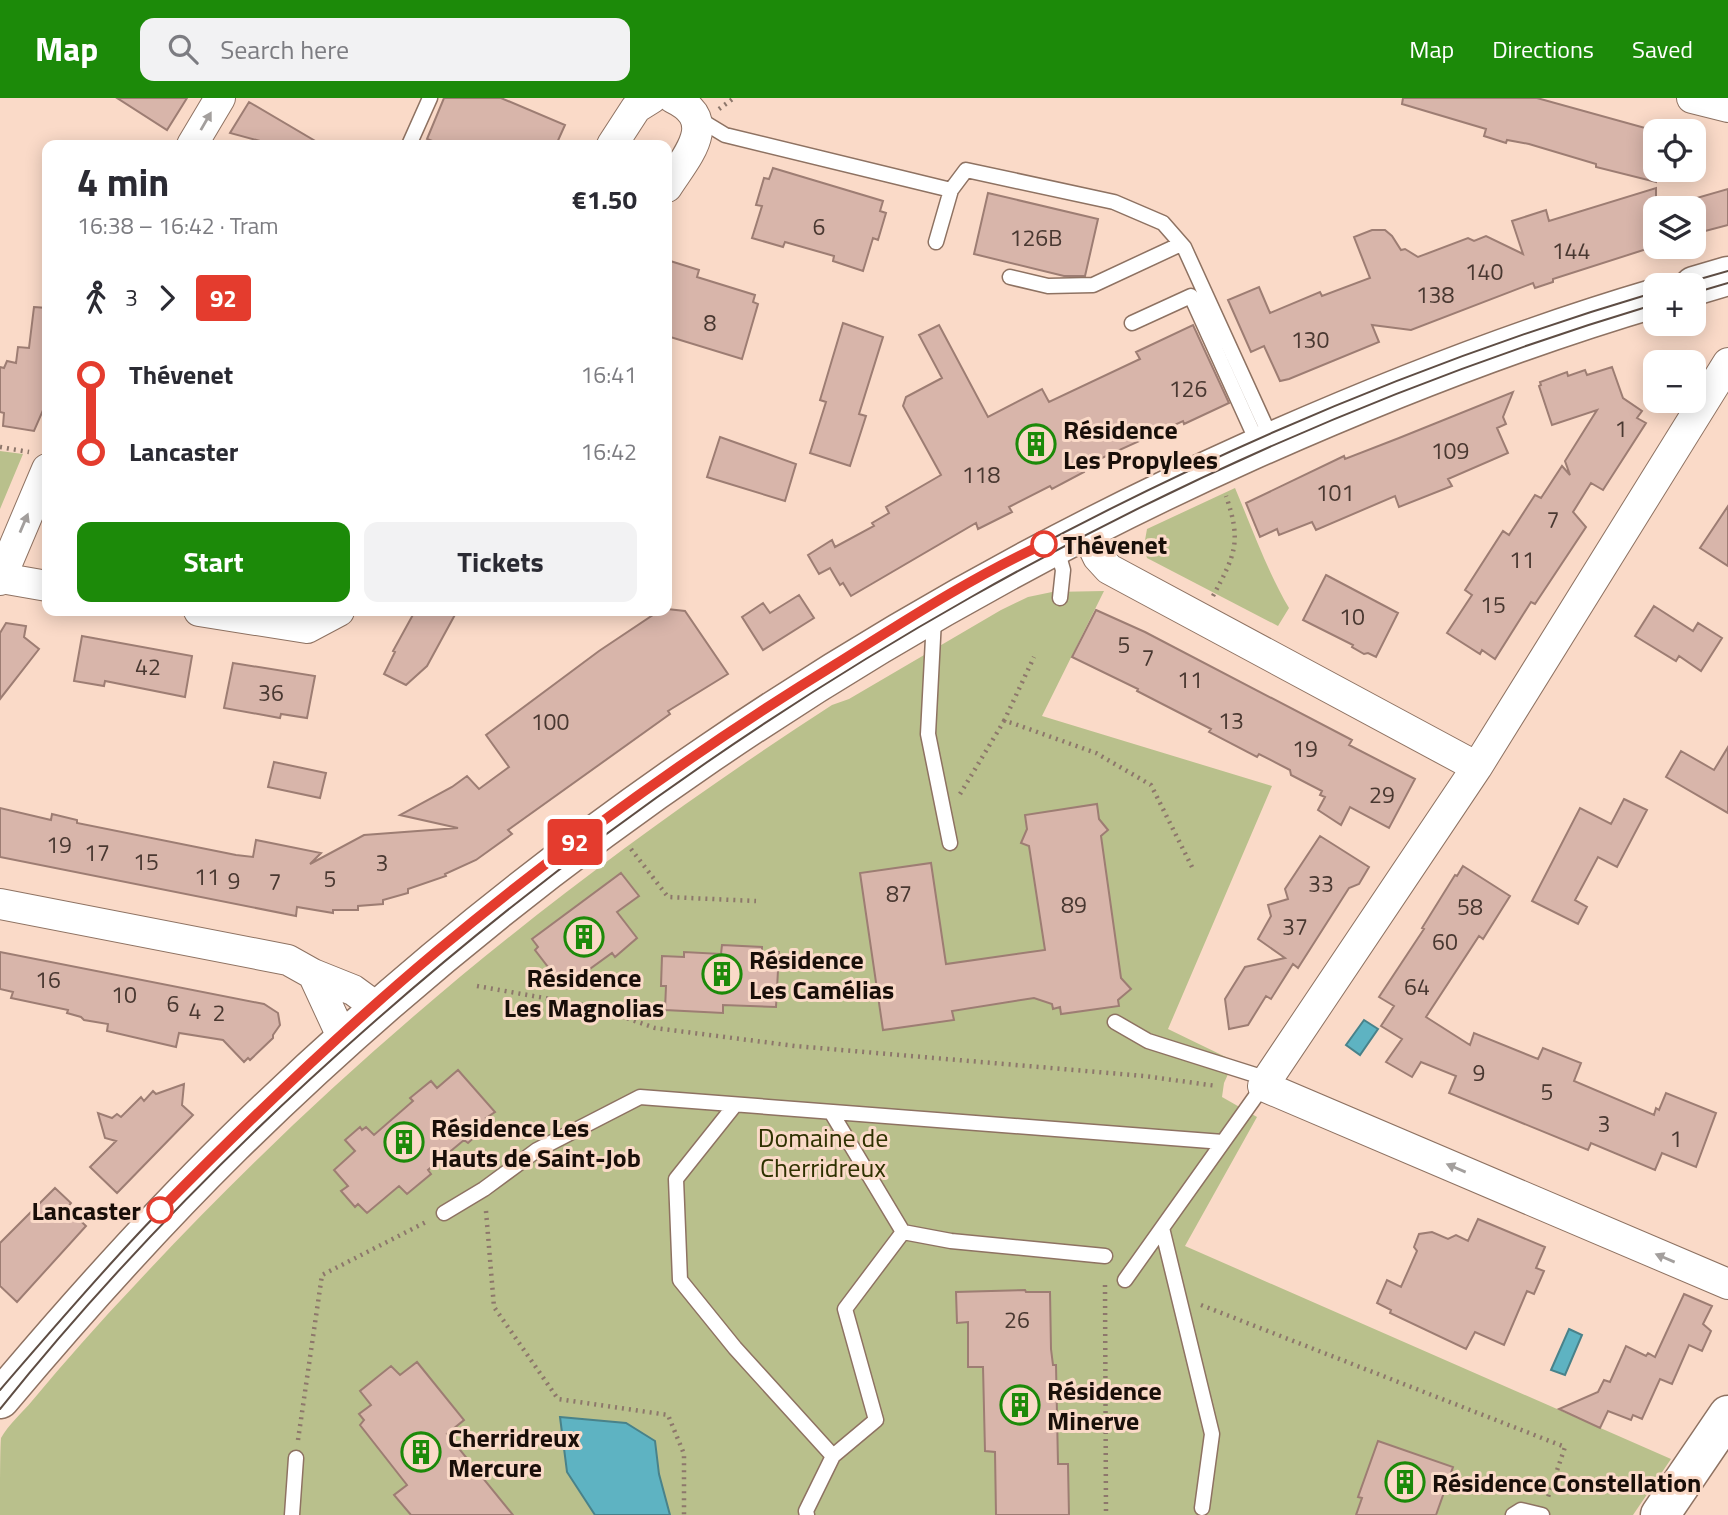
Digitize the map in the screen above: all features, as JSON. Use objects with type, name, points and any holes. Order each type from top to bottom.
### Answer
[{"type":"street","points":[[195,140],[220,98]]},
{"type":"street","points":[[615,140],[635,108],[650,98]]},
{"type":"street","points":[[672,179],[697,140],[698,128],[695,118],[684,103],[673,98]]},
{"type":"street","points":[[1692,98],[1728,107]]},
{"type":"street","points":[[1706,282],[1728,276]]},
{"type":"street","points":[[0,1399],[66,1321],[160,1219],[233,1144],[379,1009],[496,911],[632,807],[763,717],[935,611],[1070,537],[1215,466],[1465,363],[1643,302]]},
{"type":"street","points":[[1728,363],[1476,767],[1266,1082],[1728,1284]]},
{"type":"street","points":[[42,481],[1,579],[42,585]]},
{"type":"street","points":[[1070,537],[1110,569],[1476,767]]},
{"type":"street","points":[[231,616],[307,628],[330,616]]},
{"type":"street","points":[[0,904],[288,960],[313,974],[353,990],[379,1009]]},
{"type":"street","points":[[313,974],[344,1041]]},
{"type":"street","points":[[1660,1515],[1728,1416]]},
{"type":"lane","points":[[412,140],[430,98]]},
{"type":"lane","points":[[695,118],[725,135],[950,190]]},
{"type":"lane","points":[[936,242],[950,190],[965,170],[1114,202],[1163,223],[1181,244],[1266,444]]},
{"type":"lane","points":[[1010,278],[1048,286],[1093,285],[1181,244]]},
{"type":"lane","points":[[1132,323],[1192,296],[1266,444]]},
{"type":"lane","points":[[1059,598],[1070,537]]},
{"type":"lane","points":[[935,611],[928,734],[950,843]]},
{"type":"lane","points":[[1115,1022],[1148,1041],[1266,1082],[1125,1280]]},
{"type":"lane","points":[[444,1213],[484,1189],[537,1150],[640,1097],[1223,1142]]},
{"type":"lane","points":[[735,1105],[676,1178],[680,1280],[735,1348],[834,1457]]},
{"type":"lane","points":[[831,1112],[903,1232],[951,1241],[1105,1256]]},
{"type":"lane","points":[[1162,1228],[1212,1434],[1202,1508]]},
{"type":"lane","points":[[807,1515],[806,1511],[834,1457],[876,1420],[845,1309],[903,1232]]},
{"type":"lane","points":[[292,1515],[296,1458]]},
{"type":"lane","points":[[1513,1515],[1521,1510],[1542,1515]]},
{"type":"path","points":[[1201,618],[1234,552],[1237,537],[1223,488]]},
{"type":"path","points":[[946,818],[1004,721],[1034,657]]},
{"type":"path","points":[[1004,721],[1097,752],[1151,785],[1192,867]]},
{"type":"path","points":[[627,843],[668,897],[756,901]]},
{"type":"path","points":[[477,986],[595,1007],[655,1028],[782,1045],[1144,1076],[1224,1087],[1266,1082]]},
{"type":"path","points":[[484,1189],[494,1307],[558,1399],[668,1415],[684,1454],[684,1515]]},
{"type":"path","points":[[296,1458],[322,1275],[444,1213]]},
{"type":"path","points":[[1105,1256],[1106,1515]]},
{"type":"path","points":[[1178,1296],[1565,1447],[1542,1515]]},
{"type":"green space","points":[[0,451],[23,454],[0,509]]},
{"type":"green space","points":[[1235,488],[1289,608],[1278,626],[1147,558],[1144,546],[1147,529]]},
{"type":"green space","name":"Domaine de Cherridreux","points":[[1104,591],[1042,716],[1272,786],[1168,1029],[1234,1061],[1224,1083],[1222,1097],[1257,1117],[1185,1246],[1671,1459],[1633,1515],[0,1515],[1,1438],[12,1423],[109,1313],[215,1202],[296,1122],[465,973],[553,902],[643,835],[832,705],[849,699],[1028,597],[1052,592]]},
{"type":"water","points":[[1364,1020],[1378,1029],[1360,1055],[1346,1045]]},
{"type":"water","points":[[1569,1329],[1582,1335],[1565,1375],[1551,1370]]},
{"type":"water","points":[[560,1417],[626,1423],[655,1441],[659,1474],[670,1515],[595,1515],[567,1472]]},
{"type":"building","points":[[117,98],[187,98],[167,130]]},
{"type":"building","points":[[444,98],[501,98],[565,125],[558,140],[427,139]]},
{"type":"building","points":[[1403,98],[1537,98],[1643,127],[1643,179],[1596,167],[1596,164],[1529,144],[1507,140],[1506,143],[1484,136],[1486,129],[1402,104]]},
{"type":"building","points":[[249,102],[314,140],[256,140],[230,133]]},
{"type":"building","points":[[773,168],[883,201],[880,211],[886,213],[878,240],[873,238],[863,271],[833,261],[834,256],[785,242],[783,247],[752,238],[762,206],[756,205],[764,178],[769,179]]},
{"type":"building","points":[[1656,188],[1656,196],[1643,196],[1643,250],[1553,279],[1553,282],[1535,288],[1533,283],[1411,330],[1372,325],[1379,342],[1289,379],[1280,381],[1264,346],[1251,352],[1228,300],[1259,287],[1270,313],[1320,292],[1322,296],[1370,278],[1354,237],[1372,230],[1385,230],[1401,250],[1405,249],[1418,257],[1468,238],[1474,241],[1486,236],[1523,254],[1512,221],[1546,210],[1549,221]]},
{"type":"building","points":[[1728,189],[1728,225],[1706,231],[1706,196],[1704,196]]},
{"type":"building","points":[[988,193],[1098,219],[1085,276],[1064,276],[974,254]]},
{"type":"building","points":[[672,262],[699,270],[697,277],[755,295],[753,302],[758,304],[742,359],[672,338]]},
{"type":"building","points":[[34,307],[42,308],[42,413],[34,431],[3,426],[4,413],[0,412],[0,367],[4,368],[7,361],[16,363],[18,347],[29,348]]},
{"type":"building","points":[[843,323],[883,337],[859,414],[866,416],[850,466],[810,453],[826,402],[820,400]]},
{"type":"building","points":[[939,325],[988,417],[1042,389],[1049,402],[1140,359],[1136,352],[1193,325],[1229,403],[1082,467],[1084,472],[1009,507],[1012,512],[978,529],[976,523],[851,596],[843,583],[840,585],[830,568],[819,574],[808,555],[832,540],[835,547],[874,526],[872,523],[889,513],[886,507],[941,475],[903,406],[906,397],[942,378],[919,335]]},
{"type":"building","points":[[1612,367],[1623,398],[1642,411],[1637,418],[1646,423],[1603,490],[1591,483],[1573,512],[1586,527],[1535,604],[1531,602],[1495,659],[1482,650],[1480,654],[1447,633],[1472,595],[1465,590],[1503,531],[1509,535],[1535,495],[1541,498],[1562,466],[1570,475],[1565,461],[1597,410],[1552,425],[1540,382],[1567,372],[1568,376],[1585,370],[1587,375]]},
{"type":"building","points":[[1513,392],[1503,417],[1506,424],[1497,428],[1508,453],[1448,479],[1452,486],[1399,507],[1395,496],[1316,530],[1312,522],[1279,535],[1277,529],[1260,537],[1246,503],[1344,456],[1345,459]]},
{"type":"building","points":[[720,437],[796,464],[785,501],[707,477]]},
{"type":"building","points":[[1728,506],[1728,566],[1700,548]]},
{"type":"building","points":[[1326,575],[1398,613],[1376,657],[1364,654],[1352,647],[1353,645],[1303,620]]},
{"type":"building","points":[[799,595],[814,618],[763,650],[742,617],[763,603],[770,613]]},
{"type":"building","points":[[1654,606],[1693,631],[1698,623],[1722,638],[1701,671],[1679,656],[1676,661],[1635,636]]},
{"type":"building","points":[[672,610],[685,611],[728,674],[668,711],[670,714],[508,830],[512,834],[476,860],[445,874],[446,876],[408,889],[408,893],[383,900],[383,904],[358,906],[358,910],[333,910],[333,913],[297,907],[296,916],[0,857],[0,808],[51,820],[52,814],[77,820],[77,823],[236,855],[253,857],[256,840],[321,853],[310,864],[364,835],[458,828],[400,815],[467,776],[479,789],[509,767],[486,735],[599,651],[652,616],[672,616]]},
{"type":"building","points":[[1096,610],[1145,632],[1352,740],[1349,745],[1415,779],[1389,828],[1350,807],[1341,825],[1318,810],[1325,797],[1320,795],[1322,791],[1291,775],[1290,770],[1259,754],[1257,757],[1209,732],[1211,729],[1137,691],[1138,689],[1072,657]]},
{"type":"building","points":[[412,616],[454,616],[427,666],[406,685],[384,674],[395,652],[393,651]]},
{"type":"building","points":[[6,623],[26,626],[24,637],[39,649],[0,699],[0,633]]},
{"type":"building","points":[[82,636],[192,656],[185,697],[105,681],[104,686],[74,681]]},
{"type":"building","points":[[233,663],[315,676],[307,718],[281,714],[280,718],[224,708]]},
{"type":"building","points":[[1728,747],[1728,813],[1666,777],[1681,751],[1714,770]]},
{"type":"building","points":[[274,762],[326,773],[320,798],[268,787]]},
{"type":"building","points":[[1624,799],[1647,810],[1617,867],[1598,857],[1575,900],[1587,907],[1578,924],[1532,901],[1580,808],[1611,824]]},
{"type":"building","points":[[1097,804],[1099,819],[1108,830],[1101,836],[1121,978],[1131,989],[1118,1000],[1119,1006],[1061,1014],[1060,1007],[1053,1009],[1052,1004],[1034,998],[952,1011],[954,1020],[883,1030],[860,873],[931,863],[946,964],[1045,950],[1029,846],[1021,843],[1027,829],[1025,815]]},
{"type":"building","points":[[1320,836],[1369,867],[1359,884],[1349,888],[1298,968],[1293,964],[1271,999],[1266,996],[1248,1025],[1229,1029],[1225,999],[1245,967],[1285,958],[1258,939],[1271,916],[1268,905],[1288,899],[1285,889]]},
{"type":"building","points":[[1463,866],[1510,896],[1483,939],[1479,936],[1426,1017],[1470,1045],[1474,1033],[1538,1059],[1543,1048],[1581,1063],[1574,1081],[1654,1115],[1666,1093],[1716,1113],[1696,1167],[1662,1153],[1655,1170],[1591,1143],[1588,1150],[1449,1093],[1456,1076],[1421,1062],[1412,1077],[1386,1062],[1402,1039],[1381,1026],[1394,1006],[1379,997]]},
{"type":"building","name":"Résidence Les Magnolias","points":[[621,873],[639,896],[617,912],[637,938],[615,957],[612,953],[569,984],[560,972],[555,976],[535,950],[538,947],[532,939]]},
{"type":"building","name":"Résidence Les Camélias","points":[[722,945],[762,947],[762,952],[779,952],[776,1007],[723,1005],[723,1013],[665,1010],[666,986],[661,986],[662,956],[684,957],[684,952],[721,954]]},
{"type":"building","points":[[0,952],[264,1004],[278,1013],[280,1025],[273,1038],[250,1060],[248,1058],[244,1062],[223,1040],[179,1033],[176,1047],[107,1031],[108,1024],[84,1020],[67,1013],[68,1010],[11,998],[13,992],[0,989]]},
{"type":"building","name":"Résidence Les Hauts de Saint-Job","points":[[458,1070],[495,1112],[486,1118],[490,1123],[468,1143],[464,1140],[428,1170],[431,1174],[407,1194],[399,1186],[367,1213],[358,1204],[355,1207],[341,1191],[348,1186],[334,1170],[355,1151],[345,1140],[360,1127],[362,1130],[366,1127],[374,1135],[413,1101],[410,1098],[431,1081],[437,1088]]},
{"type":"building","points":[[184,1084],[182,1105],[193,1115],[117,1193],[90,1167],[116,1141],[105,1138],[98,1113],[112,1118],[117,1114],[121,1117],[141,1097],[144,1101],[153,1091],[156,1094]]},
{"type":"building","points":[[55,1188],[71,1203],[67,1208],[86,1226],[17,1302],[0,1286],[0,1243]]},
{"type":"building","points":[[1478,1219],[1545,1247],[1536,1268],[1544,1271],[1534,1294],[1527,1291],[1504,1345],[1475,1332],[1466,1349],[1390,1313],[1391,1310],[1377,1303],[1387,1280],[1401,1287],[1417,1251],[1414,1247],[1419,1234],[1432,1232],[1448,1239],[1456,1235],[1468,1241]]},
{"type":"building","name":"Résidence Minerve","points":[[956,1292],[1050,1292],[1051,1349],[1053,1365],[1056,1365],[1058,1464],[1068,1464],[1069,1515],[996,1515],[995,1452],[985,1451],[983,1367],[968,1367],[968,1322],[957,1323]]},
{"type":"building","points":[[1684,1294],[1712,1306],[1703,1324],[1711,1331],[1702,1351],[1689,1345],[1672,1384],[1660,1379],[1642,1419],[1633,1415],[1631,1420],[1608,1411],[1600,1428],[1559,1409],[1598,1392],[1604,1380],[1610,1382],[1626,1346],[1646,1356],[1648,1353],[1655,1357]]},
{"type":"building","name":"Cherridreux Mercure","points":[[417,1362],[464,1420],[447,1434],[513,1515],[411,1515],[394,1495],[407,1485],[360,1425],[364,1420],[359,1414],[371,1405],[360,1391],[391,1366],[400,1375]]},
{"type":"building","name":"Résidence Constellation","points":[[1378,1441],[1453,1467],[1436,1515],[1356,1515],[1362,1498],[1358,1497]]},
{"type":"tram line","points":[[1706,277],[1728,271]]},
{"type":"tram line","points":[[1706,289],[1728,283]]},
{"type":"tram line","points":[[0,1390],[155,1216],[222,1147],[327,1048],[435,953],[569,845],[710,743],[858,648],[1012,560],[1169,480],[1330,408],[1493,345],[1643,296]]},
{"type":"tram line","points":[[0,1409],[85,1308],[175,1211],[269,1118],[366,1029],[509,909],[657,797],[812,693],[972,597],[1136,509],[1306,431],[1479,363],[1643,308]]},
{"type":"tram line","name":"92","points":[[160,1210],[229,1140],[376,1005],[436,952],[549,862],[678,767],[791,692],[944,598],[1044,544]]},
{"type":"place","name":"Résidence Les Propylees","points":[[1036,444]]},
{"type":"place","name":"Thévenet","points":[[1044,544]]},
{"type":"place","name":"Résidence Les Magnolias","points":[[584,937]]},
{"type":"place","name":"Résidence Les Camélias","points":[[722,974]]},
{"type":"place","name":"Résidence Les Hauts de Saint-Job","points":[[404,1142]]},
{"type":"place","name":"Lancaster","points":[[160,1210]]},
{"type":"place","name":"Résidence Minerve","points":[[1020,1405]]},
{"type":"place","name":"Cherridreux Mercure","points":[[421,1452]]},
{"type":"place","name":"Résidence Constellation","points":[[1405,1482]]}]
